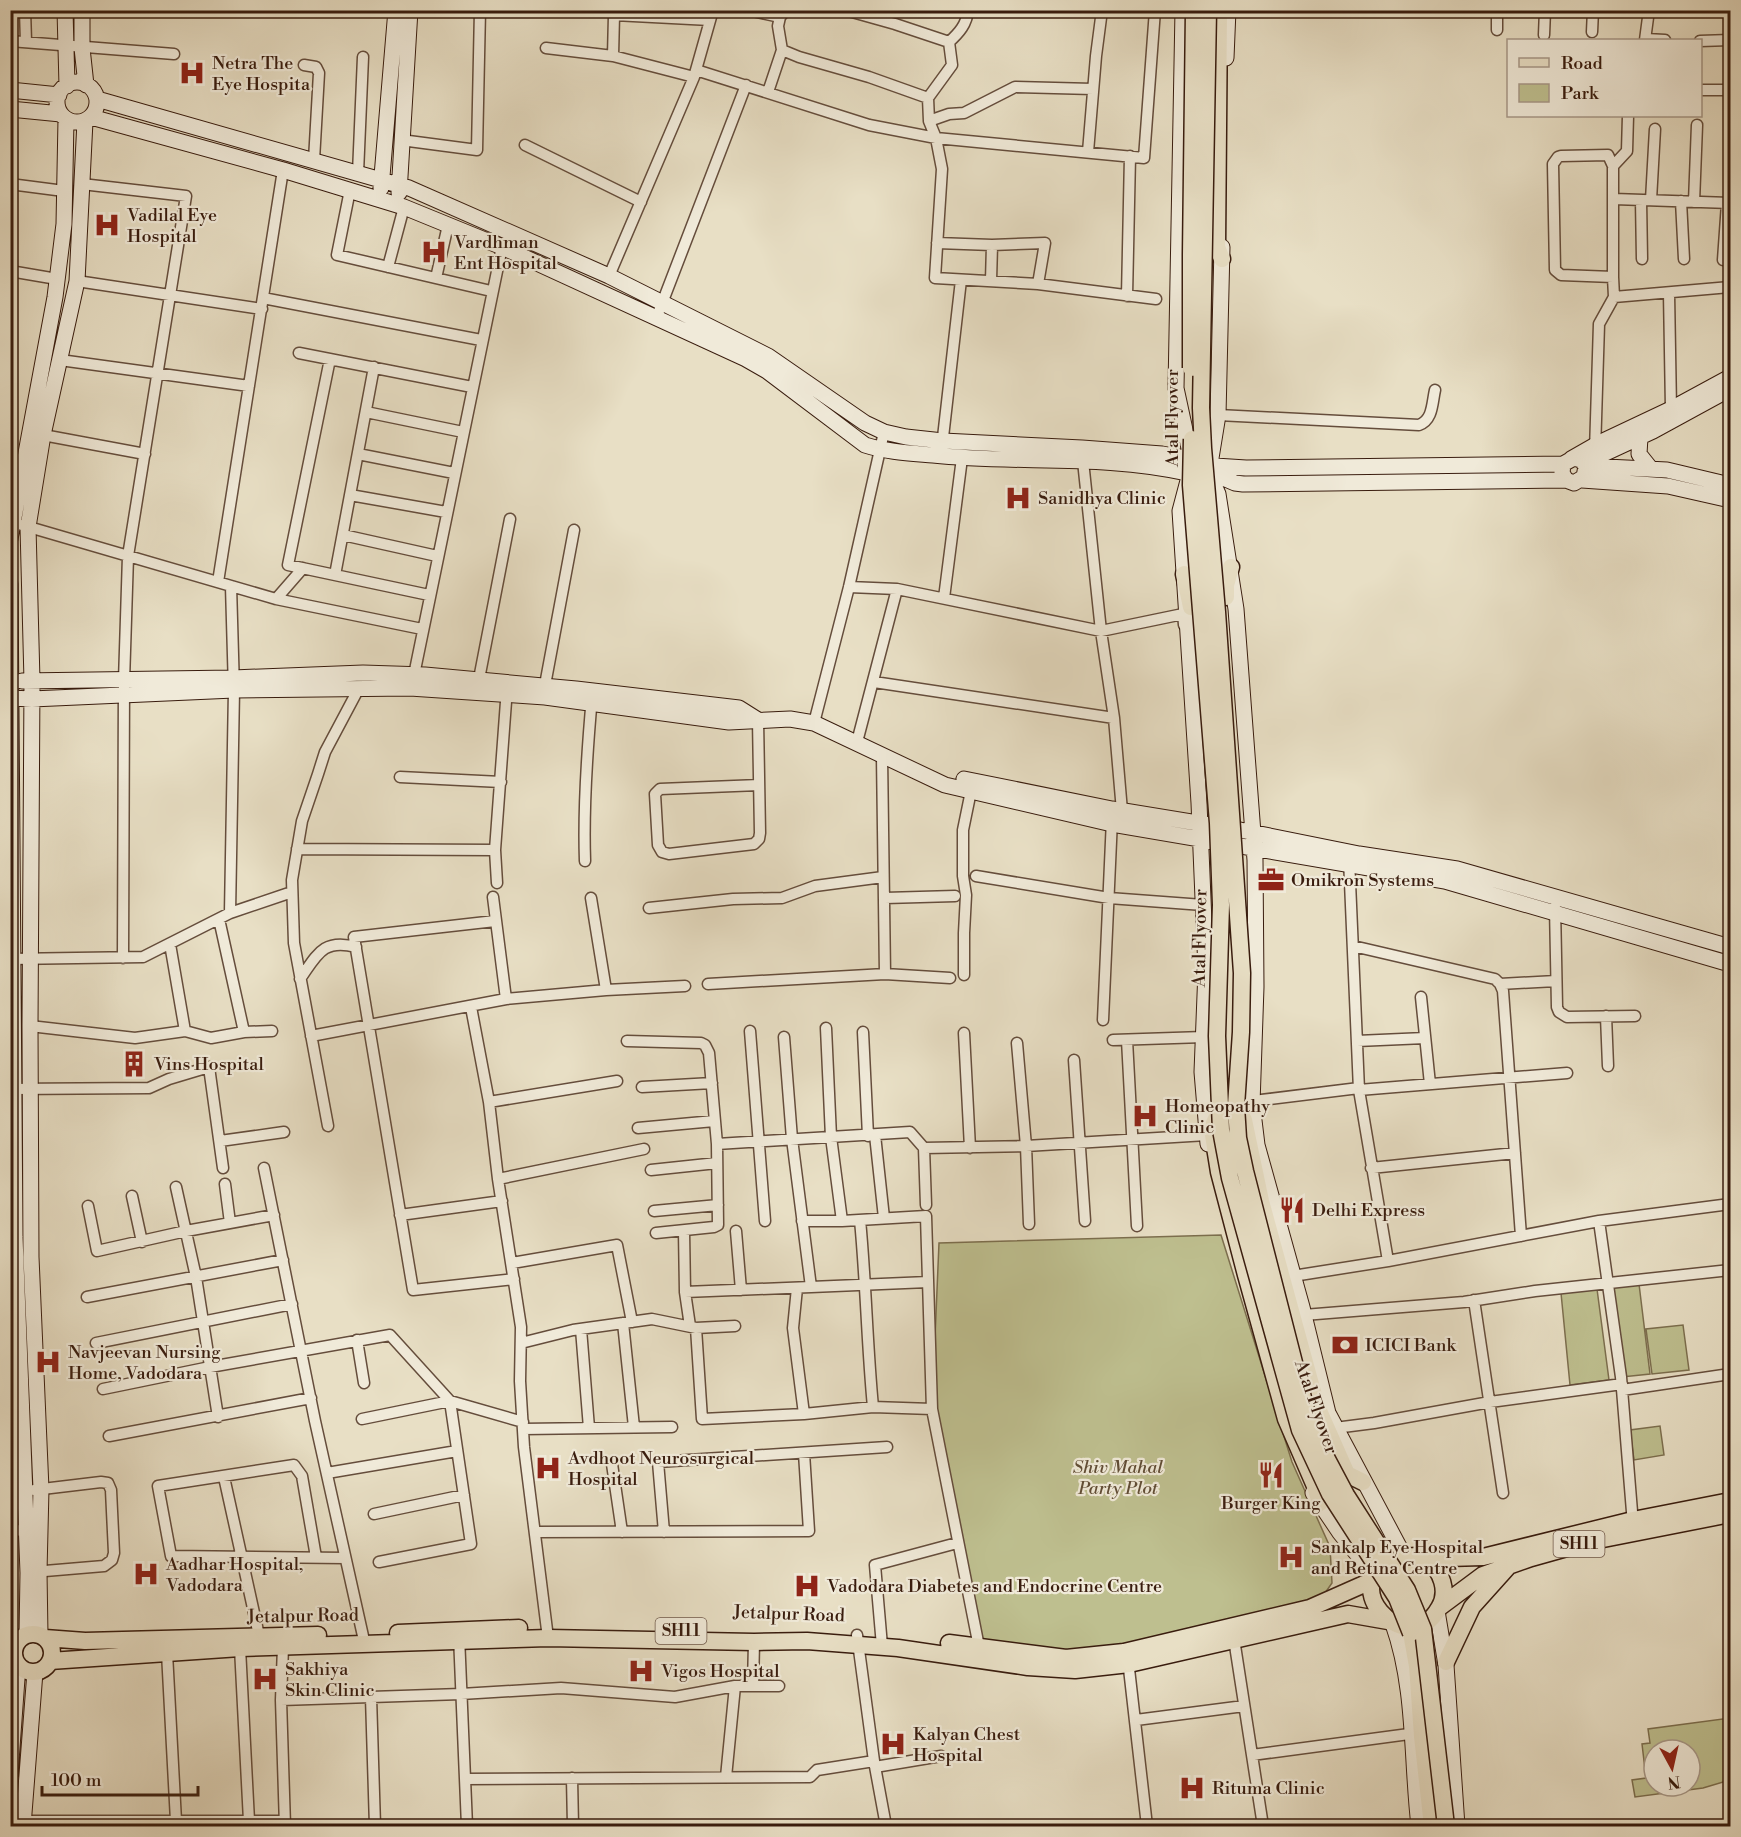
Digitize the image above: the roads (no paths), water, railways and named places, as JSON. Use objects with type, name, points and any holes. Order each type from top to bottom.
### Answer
[{"type":"main road","name":"Atal Flyover","points":[[1194,10],[1191,485],[1218,823],[1220,935],[1217,1036],[1236,1106],[1221,1130],[1230,1178],[1300,1430],[1330,1494],[1397,1598],[1411,1633],[1417,1666],[1432,1827]]},
{"type":"main road","name":"Atal Flyover","points":[[1208,10],[1203,448],[1240,928],[1242,973],[1236,1106],[1238,1138],[1311,1429],[1346,1496],[1407,1590],[1423,1629],[1446,1827]]},
{"type":"main road","points":[[1219,10],[1219,253]]},
{"type":"main road","points":[[1231,567],[1226,585],[1226,597],[1240,777],[1244,867],[1245,916],[1240,928]]},
{"type":"main road","points":[[1184,574],[1191,607],[1205,750],[1211,915],[1220,935]]},
{"type":"main road","points":[[1320,1503],[1286,1419],[1274,1380],[1220,1172],[1213,1135],[1214,1123],[1236,1106],[1244,1120],[1262,1201],[1317,1406],[1347,1474],[1363,1482]]},
{"type":"main road","name":"SH11","points":[[1310,1615],[1348,1614],[1411,1627],[1423,1624],[1438,1609],[1483,1575],[1633,1527],[1731,1501]]},
{"type":"main road","name":"SH11","points":[[1310,1615],[1373,1578],[1392,1559],[1409,1556],[1483,1557],[1633,1527],[1731,1514]]},
{"type":"main road","points":[[1409,1556],[1426,1560],[1440,1576],[1443,1597],[1438,1609]]},
{"type":"main road","points":[[1446,1662],[1472,1607],[1510,1565]]},
{"type":"main road","points":[[1373,1578],[1375,1605],[1380,1614],[1391,1622]]},
{"type":"main road","name":"Jetalpur Road","points":[[1128,1658],[1310,1615]]},
{"type":"main road","name":"Jetalpur Road","points":[[38,1636],[85,1641],[261,1642],[548,1633],[804,1632],[980,1653],[1059,1670],[1234,1639],[1310,1615]]},
{"type":"main road","name":"Jetalpur Road","points":[[548,1633],[754,1642],[857,1640]]},
{"type":"main road","points":[[38,1636],[52,1649],[50,1661],[35,1672],[29,1672],[14,1656],[22,1637],[38,1636]]},
{"type":"main road","name":"Jetalpur Road","points":[[50,1661],[240,1648],[261,1642],[283,1647],[364,1640]]},
{"type":"street","points":[[25,10],[26,42]]},
{"type":"street","points":[[34,1572],[41,1489],[31,1257],[32,681],[17,524],[64,224],[64,116],[57,102],[63,90],[65,10]]},
{"type":"street","points":[[82,10],[82,48],[86,84]]},
{"type":"street","points":[[379,200],[383,179],[396,10]]},
{"type":"street","points":[[388,267],[401,206],[401,140],[411,10]]},
{"type":"street","points":[[401,140],[477,150],[480,10]]},
{"type":"street","points":[[748,10],[783,14],[778,26],[783,50],[768,92]]},
{"type":"street","points":[[845,10],[880,15],[950,42]]},
{"type":"street","points":[[950,42],[960,33],[967,19],[968,10]]},
{"type":"street","points":[[1088,152],[1102,10]]},
{"type":"street","points":[[546,48],[612,56],[746,85],[869,125],[936,138],[1144,158],[1155,10]]},
{"type":"street","points":[[1184,10],[1176,388],[1189,466],[1198,482],[1207,481],[1212,469],[1218,415],[1219,253],[1225,180],[1228,10]]},
{"type":"street","points":[[1497,10],[1497,30]]},
{"type":"street","points":[[1544,35],[1545,10]]},
{"type":"street","points":[[1592,32],[1593,10]]},
{"type":"street","points":[[1646,39],[1649,10]]},
{"type":"street","points":[[609,276],[695,74],[711,15],[614,13],[612,56]]},
{"type":"street","points":[[1702,41],[1731,40]]},
{"type":"street","points":[[10,41],[174,54]]},
{"type":"street","points":[[950,42],[952,65],[928,98],[929,121],[936,138],[942,169],[935,278],[1038,284],[1156,299]]},
{"type":"street","points":[[783,50],[928,98]]},
{"type":"street","points":[[358,172],[363,57]]},
{"type":"street","points":[[304,65],[316,67],[320,73],[314,160]]},
{"type":"street","points":[[10,90],[63,90],[73,83],[86,84],[97,99],[95,112],[88,119],[79,122],[64,116],[10,109]]},
{"type":"street","points":[[656,319],[746,85]]},
{"type":"street","points":[[929,121],[949,114],[964,113],[1015,87],[1093,89]]},
{"type":"street","points":[[1702,90],[1731,90]]},
{"type":"street","points":[[97,99],[400,185],[609,276],[768,356],[865,423],[884,432],[942,448],[962,458],[1083,461],[1165,468],[1189,466],[1203,454],[1212,469],[1231,567],[1254,840],[1256,987],[1236,1106],[1257,1145],[1304,1315],[1328,1413],[1363,1482],[1409,1556]]},
{"type":"street","points":[[1614,166],[1627,152],[1628,117]]},
{"type":"street","points":[[88,119],[350,190],[401,206],[502,247],[760,367],[856,439],[880,449],[1105,450],[1162,454],[1189,466]]},
{"type":"street","points":[[10,539],[17,524],[43,435],[77,281],[88,119]]},
{"type":"street","points":[[1694,202],[1697,125]]},
{"type":"street","points":[[1642,259],[1646,200],[1655,129]]},
{"type":"street","points":[[525,145],[641,202]]},
{"type":"street","points":[[1127,296],[1130,156]]},
{"type":"street","points":[[1580,464],[1599,324],[1614,297],[1614,166],[1608,156],[1558,157],[1553,164],[1555,270],[1562,275],[1613,277]]},
{"type":"street","points":[[218,582],[283,170]]},
{"type":"street","points":[[10,184],[64,191]]},
{"type":"street","points":[[82,184],[186,196],[128,556],[124,687],[123,958]]},
{"type":"street","points":[[350,190],[338,255],[491,291]]},
{"type":"street","points":[[1614,199],[1729,203],[1723,260]]},
{"type":"street","points":[[1681,201],[1684,259]]},
{"type":"street","points":[[436,278],[448,225]]},
{"type":"street","points":[[937,243],[992,245],[1045,243],[1038,284]]},
{"type":"street","points":[[991,281],[992,245]]},
{"type":"street","points":[[414,675],[491,291],[502,247]]},
{"type":"street","points":[[10,271],[57,279]]},
{"type":"street","points":[[942,448],[961,280]]},
{"type":"street","points":[[77,281],[262,304],[482,339]]},
{"type":"street","points":[[1614,297],[1731,287]]},
{"type":"street","points":[[1669,292],[1671,409]]},
{"type":"street","points":[[298,353],[472,387]]},
{"type":"street","points":[[330,359],[288,565],[429,595]]},
{"type":"street","points":[[60,360],[249,386]]},
{"type":"street","points":[[335,575],[374,368]]},
{"type":"street","points":[[1580,464],[1671,409],[1731,377]]},
{"type":"street","points":[[1580,464],[1640,437],[1731,389]]},
{"type":"street","points":[[1218,415],[1419,425],[1424,423],[1430,415],[1435,390]]},
{"type":"street","points":[[366,411],[463,432]]},
{"type":"street","points":[[814,723],[849,587],[884,432]]},
{"type":"street","points":[[43,435],[145,454]]},
{"type":"street","points":[[1640,437],[1639,454],[1651,470]]},
{"type":"street","points":[[358,454],[454,472]]},
{"type":"street","points":[[944,598],[962,458]]},
{"type":"street","points":[[1083,461],[1101,631],[1114,718],[1115,815],[1103,1020]]},
{"type":"street","points":[[1212,469],[1580,464],[1667,470],[1731,485]]},
{"type":"street","points":[[1580,464],[1731,500]]},
{"type":"street","points":[[1189,466],[1180,511],[1206,970],[1202,1072],[1207,1136],[1215,1181],[1273,1395],[1300,1470],[1340,1533],[1373,1578]]},
{"type":"street","points":[[350,495],[446,512]]},
{"type":"street","points":[[479,679],[510,519]]},
{"type":"street","points":[[17,524],[276,599],[422,629]]},
{"type":"street","points":[[545,685],[574,530]]},
{"type":"street","points":[[343,535],[437,556]]},
{"type":"street","points":[[276,599],[303,568]]},
{"type":"street","points":[[10,584],[16,1435],[25,1491],[26,1529],[34,1572],[38,1636]]},
{"type":"street","points":[[230,913],[234,684],[231,586]]},
{"type":"street","points":[[849,587],[897,590],[944,598],[1101,631],[1183,614],[1199,828]]},
{"type":"street","points":[[857,742],[897,590]]},
{"type":"street","points":[[234,684],[306,675],[414,675],[479,679],[507,687],[592,697],[729,722],[790,719],[814,723],[941,784],[970,791],[1199,828],[1349,858],[1454,883],[1731,964]]},
{"type":"street","points":[[11,681],[124,687],[234,684],[359,688],[545,685],[592,697]]},
{"type":"street","points":[[874,682],[1114,718]]},
{"type":"street","points":[[11,698],[32,699],[124,687]]},
{"type":"street","points":[[496,883],[495,850],[507,687]]},
{"type":"street","points":[[328,1126],[294,943],[292,880],[302,820],[325,752],[359,688]]},
{"type":"street","points":[[585,861],[585,779],[592,697]]},
{"type":"street","points":[[758,720],[760,833],[759,838],[754,844],[669,854],[662,852],[658,845],[655,794],[660,789],[759,785]]},
{"type":"street","points":[[882,756],[885,974]]},
{"type":"street","points":[[916,771],[1115,815]]},
{"type":"street","points":[[399,777],[501,782]]},
{"type":"street","points":[[964,975],[966,895],[963,876],[963,830],[970,791]]},
{"type":"street","points":[[297,849],[495,850]]},
{"type":"street","points":[[1349,858],[1457,869],[1731,947]]},
{"type":"street","points":[[1349,858],[1359,1089],[1388,1261]]},
{"type":"street","points":[[976,876],[1109,898],[1203,905]]},
{"type":"street","points":[[649,908],[733,898],[782,898],[816,886],[883,877]]},
{"type":"street","points":[[11,959],[143,957],[230,913],[292,892]]},
{"type":"street","points":[[885,898],[955,896]]},
{"type":"street","points":[[1554,896],[1557,1007],[1563,1015],[1635,1016]]},
{"type":"street","points":[[493,897],[506,999]]},
{"type":"street","points":[[591,898],[606,990]]},
{"type":"street","points":[[219,919],[244,1032]]},
{"type":"street","points":[[495,921],[354,937],[413,1290],[514,1279]]},
{"type":"street","points":[[170,944],[185,1031]]},
{"type":"street","points":[[300,979],[321,949],[329,945],[356,947]]},
{"type":"street","points":[[1353,946],[1495,979],[1500,984],[1503,991],[1521,1236]]},
{"type":"street","points":[[708,984],[885,974],[950,978]]},
{"type":"street","points":[[1500,984],[1556,981]]},
{"type":"street","points":[[311,1036],[506,999],[684,986]]},
{"type":"street","points":[[1421,997],[1430,1084]]},
{"type":"street","points":[[471,1007],[489,1102],[498,1179],[521,1327],[523,1426],[548,1633]]},
{"type":"street","points":[[1606,1016],[1608,1066]]},
{"type":"street","points":[[30,1026],[135,1038],[185,1031],[211,1038],[244,1032],[272,1031]]},
{"type":"street","points":[[826,1028],[831,1137],[842,1221]]},
{"type":"street","points":[[750,1031],[765,1221]]},
{"type":"street","points":[[863,1032],[872,1136],[884,1218]]},
{"type":"street","points":[[964,1033],[970,1148]]},
{"type":"street","points":[[784,1037],[792,1139],[811,1287]]},
{"type":"street","points":[[1113,1040],[1204,1037]]},
{"type":"street","points":[[1357,1041],[1425,1038]]},
{"type":"street","points":[[1127,1040],[1137,1226]]},
{"type":"street","points":[[627,1041],[701,1043],[708,1049],[717,1144],[718,1222],[716,1226],[656,1233]]},
{"type":"street","points":[[1017,1043],[1026,1146],[1029,1224]]},
{"type":"street","points":[[1074,1060],[1085,1221]]},
{"type":"street","points":[[12,1089],[148,1088],[209,1067],[223,1168]]},
{"type":"street","points":[[1236,1106],[1359,1089],[1567,1073]]},
{"type":"street","points":[[489,1102],[617,1081]]},
{"type":"street","points":[[642,1087],[712,1083]]},
{"type":"street","points":[[1731,1117],[1731,1133]]},
{"type":"street","points":[[638,1128],[714,1121]]},
{"type":"street","points":[[220,1141],[284,1132]]},
{"type":"street","points":[[717,1144],[910,1132],[924,1148],[926,1205]]},
{"type":"street","points":[[924,1148],[1026,1146],[1207,1136]]},
{"type":"street","points":[[498,1179],[644,1149]]},
{"type":"street","points":[[1371,1168],[1515,1153]]},
{"type":"street","points":[[651,1170],[717,1163]]},
{"type":"street","points":[[264,1168],[364,1640]]},
{"type":"street","points":[[225,1184],[230,1223]]},
{"type":"street","points":[[176,1187],[196,1276],[218,1417]]},
{"type":"street","points":[[132,1196],[142,1242]]},
{"type":"street","points":[[400,1215],[502,1201]]},
{"type":"street","points":[[1293,1276],[1388,1261],[1599,1221],[1731,1204]]},
{"type":"street","points":[[654,1211],[718,1205]]},
{"type":"street","points":[[88,1206],[97,1251],[186,1231],[274,1215]]},
{"type":"street","points":[[802,1221],[926,1216],[932,1409],[980,1653]]},
{"type":"street","points":[[860,1220],[867,1285],[867,1334],[873,1407]]},
{"type":"street","points":[[1599,1221],[1622,1387],[1633,1527]]},
{"type":"street","points":[[684,1231],[685,1292],[693,1327],[702,1419],[804,1414],[873,1407],[932,1409]]},
{"type":"street","points":[[736,1231],[741,1290]]},
{"type":"street","points":[[512,1263],[617,1245],[628,1322],[634,1427]]},
{"type":"street","points":[[87,1297],[283,1260]]},
{"type":"street","points":[[1304,1315],[1474,1300],[1535,1291],[1731,1270]]},
{"type":"street","points":[[685,1292],[928,1282]]},
{"type":"street","points":[[797,1288],[793,1328],[804,1414]]},
{"type":"street","points":[[1474,1300],[1503,1493]]},
{"type":"street","points":[[96,1343],[292,1304]]},
{"type":"street","points":[[521,1342],[581,1329],[652,1319],[693,1327],[735,1326]]},
{"type":"street","points":[[581,1329],[589,1428]]},
{"type":"street","points":[[103,1389],[210,1367],[390,1335],[450,1401],[523,1426],[589,1428],[672,1426]]},
{"type":"street","points":[[357,1340],[364,1383]]},
{"type":"street","points":[[1335,1428],[1490,1402],[1731,1374]]},
{"type":"street","points":[[109,1436],[311,1398]]},
{"type":"street","points":[[362,1419],[450,1401]]},
{"type":"street","points":[[379,1562],[471,1544],[450,1401]]},
{"type":"street","points":[[664,1532],[658,1462],[887,1447]]},
{"type":"street","points":[[327,1473],[457,1451]]},
{"type":"street","points":[[535,1532],[809,1531],[804,1453]]},
{"type":"street","points":[[612,1464],[622,1532]]},
{"type":"street","points":[[316,1557],[302,1476],[294,1465],[158,1486],[171,1556],[345,1558]]},
{"type":"street","points":[[225,1477],[261,1642]]},
{"type":"street","points":[[25,1491],[101,1482],[108,1483],[111,1490],[114,1553],[112,1560],[104,1566],[34,1572]]},
{"type":"street","points":[[374,1514],[464,1495]]},
{"type":"street","points":[[10,1532],[26,1529]]},
{"type":"street","points":[[881,1642],[875,1564],[957,1543]]},
{"type":"street","points":[[1438,1609],[1446,1662],[1457,1827]]},
{"type":"street","points":[[1391,1622],[1403,1653],[1410,1708],[1419,1827]]},
{"type":"street","points":[[459,1636],[468,1827]]},
{"type":"street","points":[[1234,1639],[1263,1827]]},
{"type":"street","points":[[857,1640],[886,1827]]},
{"type":"street","points":[[753,1686],[754,1642]]},
{"type":"street","points":[[35,1672],[18,1803],[23,1824],[249,1821],[285,1824],[281,1700],[283,1647]]},
{"type":"street","points":[[240,1648],[249,1821]]},
{"type":"street","points":[[167,1653],[176,1821]]},
{"type":"street","points":[[10,1775],[14,1656]]},
{"type":"street","points":[[1128,1658],[1147,1827]]},
{"type":"street","points":[[726,1778],[735,1686]]},
{"type":"street","points":[[281,1700],[561,1688],[675,1697],[735,1686],[780,1686]]},
{"type":"street","points":[[371,1697],[375,1827]]},
{"type":"street","points":[[1136,1720],[1244,1706]]},
{"type":"street","points":[[1252,1755],[1409,1734]]},
{"type":"street","points":[[465,1779],[810,1777],[818,1770],[941,1756]]},
{"type":"street","points":[[572,1778],[573,1827]]},
{"type":"place","name":"Netra The Eye Hospita","points":[[192,73]]},
{"type":"place","name":"Vadilal Eye Hospital","points":[[107,225]]},
{"type":"place","name":"Vardhman Ent Hospital","points":[[434,252]]},
{"type":"place","name":"Sanidhya Clinic","points":[[1018,498]]},
{"type":"place","name":"Omikron Systems","points":[[1271,880]]},
{"type":"place","name":"Vins Hospital","points":[[134,1064]]},
{"type":"place","name":"Homeopathy Clinic","points":[[1145,1116]]},
{"type":"place","name":"Delhi Express","points":[[1292,1210]]},
{"type":"place","name":"ICICI Bank","points":[[1345,1345]]},
{"type":"place","name":"Navjeevan Nursing Home, Vadodara","points":[[48,1362]]},
{"type":"place","name":"Avdhoot Neurosurgical Hospital","points":[[548,1468]]},
{"type":"place","name":"Burger King","points":[[1271,1475]]},
{"type":"place","name":"Sankalp Eye Hospital and Retina Centre","points":[[1291,1557]]},
{"type":"place","name":"Aadhar Hospital, Vadodara","points":[[146,1574]]},
{"type":"place","name":"Vadodara Diabetes and Endocrine Centre","points":[[807,1586]]},
{"type":"place","name":"Vigos Hospital","points":[[641,1671]]},
{"type":"place","name":"Sakhiya Skin Clinic","points":[[265,1679]]},
{"type":"place","name":"Kalyan Chest Hospital","points":[[893,1744]]},
{"type":"place","name":"Rituma Clinic","points":[[1192,1788]]},
{"type":"park label","name":"Shiv Mahal Party Plot","points":[[1118,1477]]}]
